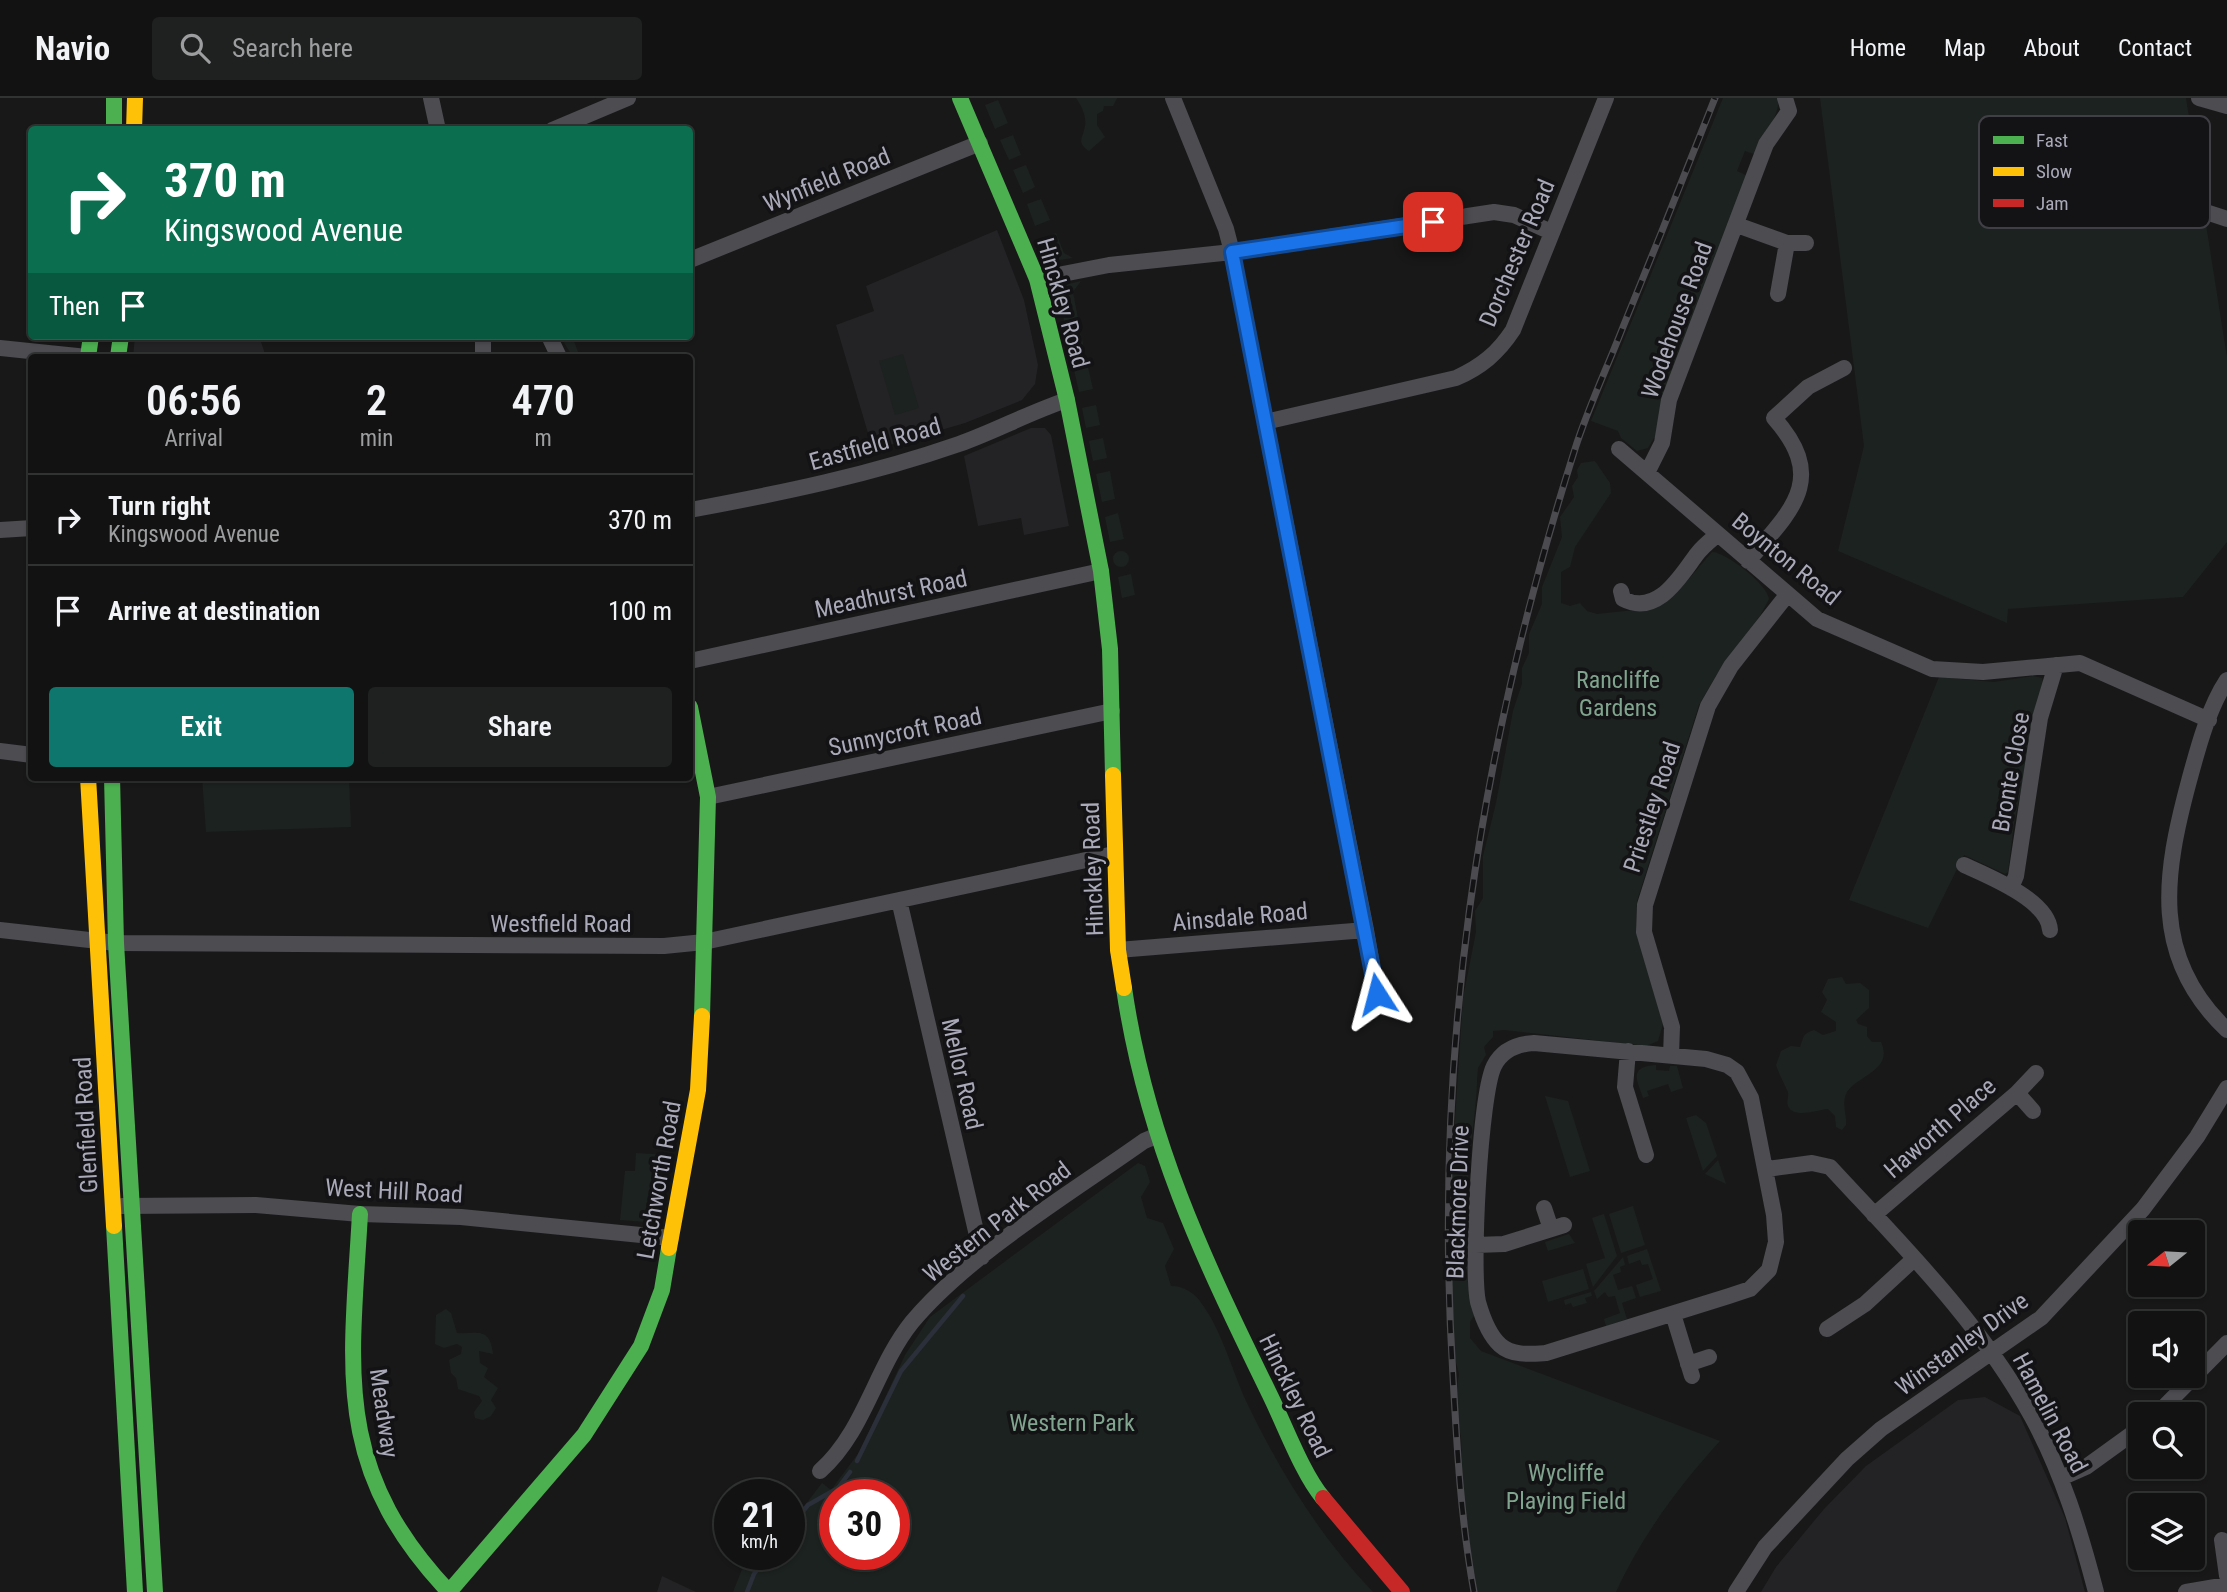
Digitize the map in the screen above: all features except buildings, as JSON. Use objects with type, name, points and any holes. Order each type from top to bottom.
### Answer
[{"type":"street","points":[[114,98],[114,126]]},
{"type":"street","points":[[134,126],[135,98]]},
{"type":"street","points":[[430,98],[432,126]]},
{"type":"street","points":[[562,126],[628,98]]},
{"type":"street","name":"Hinckley Road","points":[[960,98],[1037,279],[1067,400],[1101,571],[1108,622],[1112,711],[1118,950],[1132,1044],[1156,1136],[1206,1265],[1318,1492],[1402,1592]]},
{"type":"street","points":[[1173,98],[1226,229],[1232,252],[1377,994]]},
{"type":"street","name":"Dorchester Road","points":[[1265,422],[1435,384],[1478,368],[1501,348],[1513,330],[1606,98]]},
{"type":"street","name":"Wodehouse Road","points":[[1647,471],[1662,443],[1668,400],[1766,144],[1792,108]]},
{"type":"street","name":"Wynfield Road","points":[[693,259],[981,143]]},
{"type":"street","points":[[1037,279],[1109,265],[1232,252],[1501,212],[1551,232]]},
{"type":"street","points":[[2210,213],[2227,219]]},
{"type":"street","name":"Wodehouse Road","points":[[1737,225],[1787,243],[1806,243]]},
{"type":"street","points":[[1777,294],[1787,243]]},
{"type":"street","points":[[0,348],[59,354]]},
{"type":"street","points":[[1748,561],[1786,518],[1796,501],[1802,479],[1796,444],[1768,413],[1834,368]]},
{"type":"street","name":"Eastfield Road","points":[[693,509],[788,492],[876,470],[960,443],[1067,400]]},
{"type":"street","name":"Boynton Road","points":[[1619,449],[1816,619],[1932,669],[1983,672],[2080,663],[2209,720]]},
{"type":"street","points":[[0,530],[28,528]]},
{"type":"street","points":[[1619,600],[1631,604],[1641,602],[1657,598],[1674,587],[1697,554],[1718,534]]},
{"type":"street","name":"Meadhurst Road","points":[[693,660],[1101,571]]},
{"type":"street","name":"Priestley Road","points":[[1671,1056],[1672,1027],[1644,932],[1645,905],[1708,706],[1731,666],[1787,595]]},
{"type":"street","name":"Bronte Close","points":[[2011,888],[2016,876],[2040,718],[2056,665]]},
{"type":"street","points":[[2227,680],[2209,720],[2182,808],[2174,848],[2168,911],[2179,962],[2192,987],[2227,1030]]},
{"type":"street","name":"Sunnycroft Road","points":[[708,797],[1112,711]]},
{"type":"street","name":"Letchworth Road","points":[[449,1592],[584,1435],[614,1392],[652,1318],[662,1290],[698,1090],[708,797],[693,722]]},
{"type":"street","points":[[0,751],[28,754]]},
{"type":"street","name":"Glenfield Road","points":[[88,781],[135,1592]]},
{"type":"street","name":"Glenfield Road","points":[[112,781],[116,943],[155,1592]]},
{"type":"street","name":"Westfield Road","points":[[0,930],[116,943],[596,948],[704,942],[1114,854]]},
{"type":"street","points":[[1964,865],[2029,900],[2050,921],[2050,930]]},
{"type":"street","name":"Mellor Road","points":[[899,900],[982,1257]]},
{"type":"street","name":"Ainsdale Road","points":[[1118,950],[1366,930]]},
{"type":"street","name":"Blackmore Drive","points":[[1534,1043],[1628,1051],[1717,1061],[1737,1072],[1751,1098],[1767,1169],[1776,1242],[1769,1270],[1750,1289],[1546,1353],[1521,1354],[1501,1346],[1487,1328],[1478,1300],[1476,1245],[1487,1089],[1502,1055],[1512,1048],[1534,1043]]},
{"type":"street","points":[[1628,1051],[1625,1087],[1646,1155]]},
{"type":"street","points":[[2017,1093],[2036,1073]]},
{"type":"street","name":"Winstanley Drive","points":[[1736,1592],[1765,1547],[1846,1459],[1881,1429],[1993,1354],[2041,1318],[2143,1209],[2197,1136],[2227,1088]]},
{"type":"street","name":"Haworth Place","points":[[1874,1215],[2017,1093],[2033,1111]]},
{"type":"street","name":"Western Park Road","points":[[820,1471],[839,1454],[893,1350],[929,1303],[982,1257],[1144,1141],[1156,1136]]},
{"type":"street","name":"Hamelin Road","points":[[1767,1169],[1812,1163],[1830,1167],[1914,1259],[1993,1354],[2031,1416],[2061,1478],[2096,1592]]},
{"type":"street","name":"West Hill Road","points":[[113,1206],[256,1205],[360,1214],[461,1217],[671,1238]]},
{"type":"street","points":[[1476,1245],[1504,1244],[1557,1227],[1544,1208]]},
{"type":"street","name":"Meadway","points":[[360,1214],[354,1384],[368,1470],[382,1505],[402,1536],[449,1592]]},
{"type":"street","points":[[1827,1329],[1865,1304],[1914,1259]]},
{"type":"street","points":[[1673,1314],[1690,1370],[1709,1357]]},
{"type":"street","points":[[2169,1402],[2227,1343]]},
{"type":"street","points":[[2061,1478],[2086,1467],[2128,1437]]},
{"type":"street","points":[[130,1471],[148,1470]]},
{"type":"street","points":[[2221,1540],[2227,1576]]},
{"type":"street","points":[[2186,1592],[2227,1585]]},
{"type":"shaded area","points":[[997,230],[1024,300],[1038,365],[1035,384],[1022,400],[1010,405],[965,423],[873,450],[836,325],[874,311],[866,286]]},
{"type":"shaded area","points":[[135,340],[260,340],[265,354],[133,354]]},
{"type":"shaded area","points":[[1031,428],[1045,428],[1051,435],[1069,526],[1024,535],[1021,518],[978,526],[964,456]]},
{"type":"shaded area","points":[[1985,1397],[2020,1416],[2065,1518],[2085,1592],[1761,1592],[1776,1567],[1824,1509],[1866,1466],[1958,1400]]},
{"type":"shaded area","points":[[662,1576],[696,1592],[657,1592]]},
{"type":"green space","points":[[1076,98],[1117,98],[1113,106],[1104,106],[1103,111],[1097,114],[1097,125],[1105,137],[1089,151],[1081,143],[1085,119]]},
{"type":"green space","points":[[1723,98],[1778,98],[1778,104],[1757,155],[1745,151],[1737,171],[1748,176],[1658,439],[1654,438],[1648,448],[1637,451],[1621,438],[1618,431],[1591,421]]},
{"type":"green space","points":[[1820,98],[2186,98],[2189,116],[1979,116],[1979,228],[2207,228],[2227,357],[2227,542],[2183,597],[2008,609],[2007,623],[1838,551],[1864,446]]},
{"type":"green space","points":[[998,100],[1008,123],[995,129],[985,105]]},
{"type":"green space","points":[[1013,135],[1021,155],[1009,160],[1000,140]]},
{"type":"green space","points":[[1026,165],[1035,187],[1023,193],[1013,170]]},
{"type":"green space","points":[[1041,199],[1050,220],[1035,226],[1027,204]]},
{"type":"green space","points":[[1056,233],[1064,253],[1073,258],[1052,261],[1047,259],[1040,239]]},
{"type":"green space","points":[[1081,281],[1073,292],[1078,318],[1064,321],[1059,290],[1061,286]]},
{"type":"green space","points":[[1081,334],[1085,353],[1071,356],[1068,337]]},
{"type":"green space","points":[[562,340],[574,340],[579,354],[571,354]]},
{"type":"green space","points":[[903,354],[919,408],[895,415],[879,361]]},
{"type":"green space","points":[[1088,367],[1093,389],[1079,392],[1074,370]]},
{"type":"green space","points":[[1096,405],[1100,425],[1086,428],[1082,408]]},
{"type":"green space","points":[[1103,438],[1107,458],[1093,461],[1089,441]]},
{"type":"green space","points":[[1595,461],[1610,483],[1611,493],[1575,547],[1570,567],[1561,572],[1561,603],[1570,606],[1580,603],[1587,611],[1597,614],[1644,609],[1687,581],[1712,552],[1727,557],[1745,570],[1762,586],[1769,599],[1699,705],[1637,901],[1636,931],[1663,1024],[1658,1041],[1646,1046],[1504,1030],[1493,1031],[1493,1037],[1484,1047],[1486,1055],[1478,1068],[1468,1179],[1467,1213],[1470,1221],[1463,1236],[1464,1262],[1469,1264],[1476,1313],[1470,1322],[1470,1338],[1481,1351],[1720,1441],[1662,1513],[1616,1592],[1476,1592],[1463,1493],[1461,1437],[1454,1407],[1459,1374],[1452,1346],[1451,1282],[1454,1264],[1451,1182],[1463,998],[1476,932],[1475,911],[1483,898],[1483,856],[1513,711],[1522,684],[1522,668],[1529,653],[1529,634],[1542,604],[1542,587],[1562,537],[1560,517],[1574,497],[1572,486],[1578,477],[1577,470],[1581,463]]},
{"type":"green space","points":[[1110,471],[1115,499],[1102,502],[1096,474]]},
{"type":"green space","points":[[1118,513],[1124,539],[1110,542],[1105,517]]},
{"type":"green space","points":[[1118,551],[1124,551],[1129,559],[1127,565],[1118,567],[1113,562],[1113,556]]},
{"type":"green space","points":[[1131,574],[1135,595],[1122,598],[1118,577]]},
{"type":"green space","points":[[2033,676],[2042,678],[2043,682],[2014,824],[2008,872],[2005,874],[1964,855],[1928,928],[1849,900],[1939,677],[1994,682]]},
{"type":"green space","points":[[202,781],[349,781],[351,827],[206,832]]},
{"type":"green space","points":[[1842,977],[1846,984],[1860,983],[1869,990],[1869,1008],[1856,1020],[1858,1024],[1867,1027],[1867,1036],[1872,1042],[1881,1042],[1884,1051],[1879,1066],[1847,1092],[1844,1104],[1846,1125],[1842,1130],[1836,1127],[1835,1116],[1828,1109],[1800,1113],[1791,1110],[1788,1092],[1776,1065],[1781,1051],[1791,1046],[1800,1047],[1807,1033],[1814,1030],[1823,1035],[1836,1031],[1836,1022],[1821,1012],[1827,1000],[1822,992],[1828,979]]},
{"type":"green space","points":[[1656,1065],[1656,1070],[1669,1071],[1670,1066],[1677,1066],[1683,1088],[1671,1092],[1668,1084],[1647,1091],[1649,1096],[1643,1098],[1637,1081],[1638,1072],[1647,1066]]},
{"type":"green space","points":[[1545,1096],[1568,1101],[1590,1171],[1570,1177]]},
{"type":"green space","points":[[1696,1115],[1706,1123],[1717,1156],[1703,1171],[1686,1118]]},
{"type":"green space","points":[[636,1153],[669,1155],[658,1223],[620,1220],[625,1171],[635,1171]]},
{"type":"green space","points":[[1718,1160],[1726,1184],[1705,1174]]},
{"type":"green space","name":"Western Park","points":[[1138,1163],[1145,1166],[1150,1182],[1141,1197],[1147,1218],[1163,1223],[1174,1249],[1165,1266],[1171,1286],[1193,1293],[1209,1315],[1246,1401],[1272,1452],[1318,1526],[1373,1592],[733,1592],[742,1570],[805,1570],[805,1505],[819,1487],[819,1570],[910,1570],[910,1479],[839,1479],[860,1451],[905,1355],[930,1317]]},
{"type":"green space","points":[[1633,1206],[1645,1245],[1621,1253],[1609,1214]]},
{"type":"green space","points":[[1604,1214],[1617,1256],[1593,1287],[1586,1264],[1605,1258],[1592,1218]]},
{"type":"green space","points":[[1569,1234],[1575,1243],[1548,1251],[1545,1242]]},
{"type":"green space","points":[[1647,1249],[1661,1291],[1640,1297],[1636,1285],[1653,1279],[1648,1264],[1642,1265],[1640,1260],[1629,1264],[1627,1256]]},
{"type":"green space","points":[[1623,1257],[1625,1265],[1620,1267],[1621,1272],[1613,1275],[1618,1290],[1632,1286],[1636,1298],[1622,1303],[1627,1319],[1606,1326],[1604,1319],[1620,1313],[1615,1296],[1608,1297],[1605,1292],[1597,1299],[1594,1291]]},
{"type":"green space","points":[[1583,1269],[1589,1289],[1548,1302],[1542,1281]]},
{"type":"green space","points":[[1591,1292],[1592,1296],[1585,1298],[1587,1303],[1573,1307],[1571,1303],[1565,1305],[1564,1300]]},
{"type":"green space","points":[[446,1309],[451,1313],[457,1333],[480,1333],[489,1339],[491,1345],[493,1354],[479,1351],[480,1363],[488,1368],[484,1377],[498,1388],[491,1400],[496,1408],[491,1416],[483,1420],[475,1418],[474,1412],[482,1401],[479,1396],[458,1389],[456,1378],[451,1373],[449,1360],[461,1354],[462,1347],[457,1344],[444,1348],[435,1344],[436,1315]]},
{"type":"waterway","points":[[857,1461],[901,1371],[963,1296]]},
{"type":"waterway","points":[[805,1509],[838,1488],[850,1472]]},
{"type":"waterway","points":[[747,1592],[757,1570]]},
{"type":"railway","points":[[1474,1592],[1463,1512],[1453,1377],[1448,1258],[1450,1140],[1457,1023],[1470,908],[1488,793],[1512,678],[1541,564],[1575,449],[1715,98]]},
{"type":"traffic: fast","points":[[114,98],[114,126]]},
{"type":"traffic: fast","points":[[960,98],[1037,279],[1067,400],[1101,571],[1110,649],[1113,775]]},
{"type":"traffic: fast","points":[[88,354],[90,340]]},
{"type":"traffic: fast","points":[[118,354],[120,340]]},
{"type":"traffic: fast","points":[[693,722],[708,797],[702,1016]]},
{"type":"traffic: fast","points":[[112,781],[116,943],[155,1592]]},
{"type":"traffic: fast","points":[[1124,988],[1147,1096],[1180,1196],[1222,1294],[1294,1447],[1323,1498]]},
{"type":"traffic: fast","points":[[360,1214],[353,1370],[357,1415],[367,1459],[384,1503],[411,1547],[449,1592],[584,1435],[641,1346],[662,1290],[669,1248]]},
{"type":"traffic: fast","points":[[114,1226],[135,1592]]},
{"type":"traffic: slow","points":[[134,126],[135,98]]},
{"type":"traffic: slow","points":[[1113,775],[1118,950],[1124,988]]},
{"type":"traffic: slow","points":[[88,781],[114,1226]]},
{"type":"traffic: slow","points":[[669,1248],[698,1090],[702,1016]]},
{"type":"traffic: jam","points":[[1323,1498],[1402,1592]]},
{"type":"route","points":[[1377,994],[1232,252],[1433,222]]},
{"type":"park label","name":"Rancliffe Gardens","points":[[1618,694]]},
{"type":"park label","name":"Wycliffe Playing Field","points":[[1566,1487]]}]
